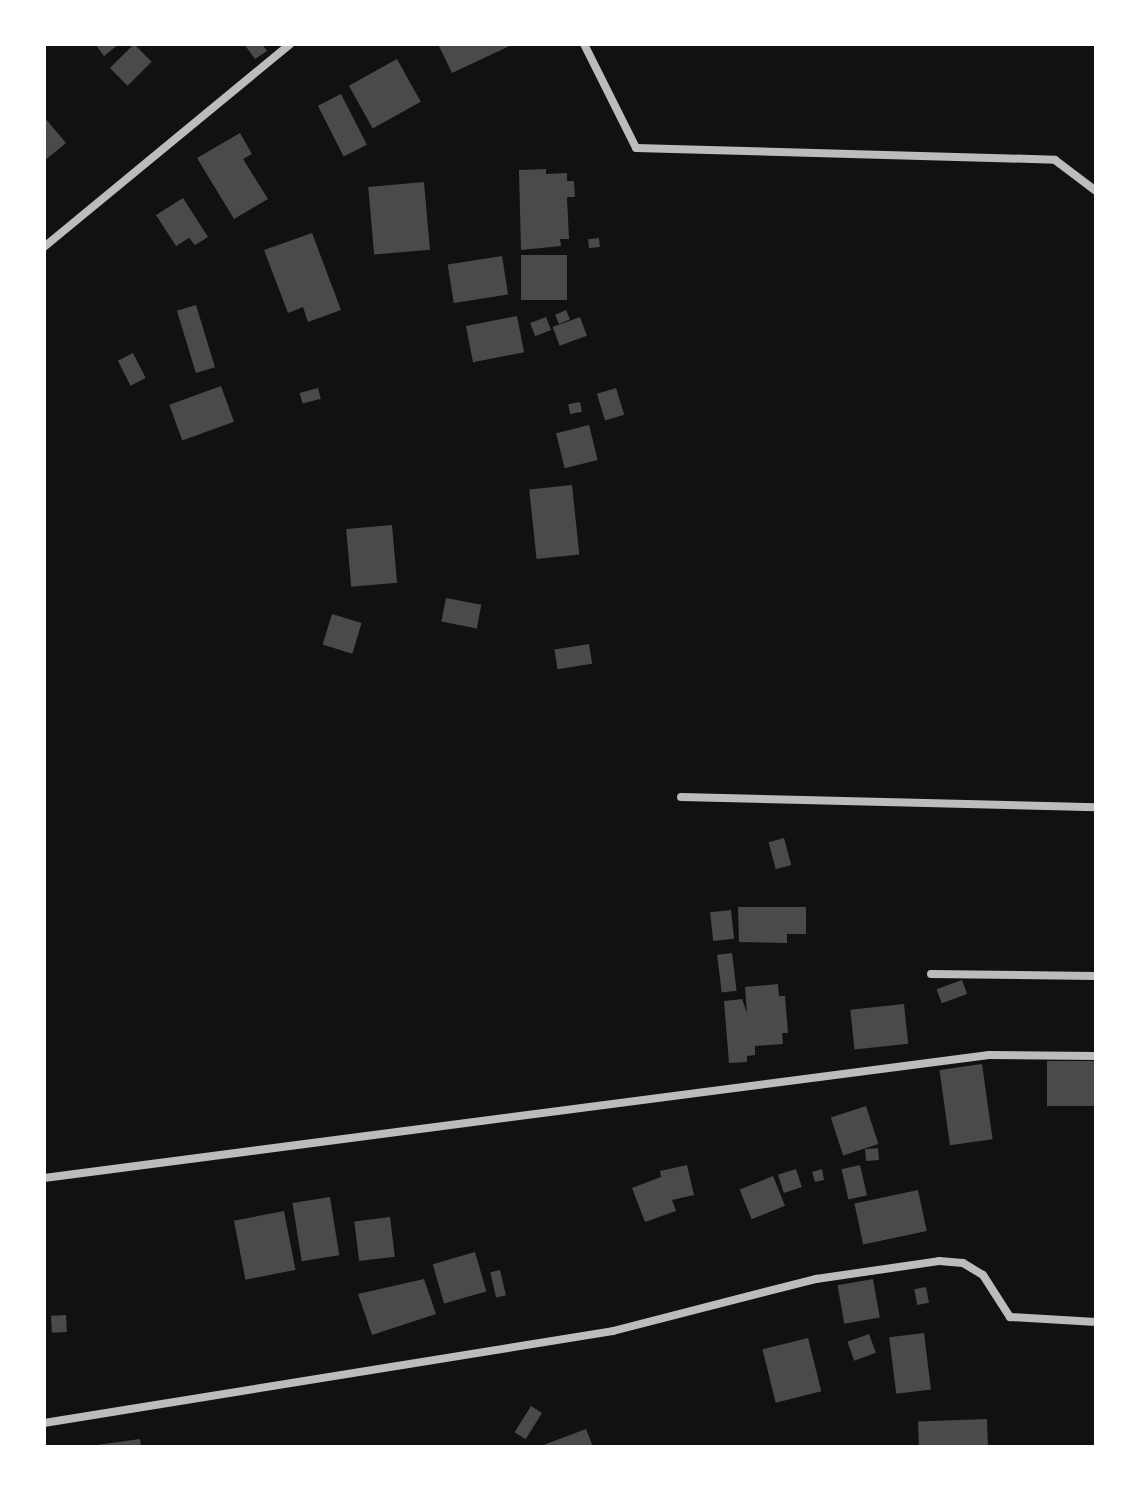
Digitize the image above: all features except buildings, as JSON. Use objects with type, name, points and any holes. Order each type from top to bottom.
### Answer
[{"type":"street","points":[[44,247],[290,44]]},
{"type":"street","points":[[584,44],[636,148],[1055,160],[1096,191]]},
{"type":"street","points":[[681,797],[1096,807]]},
{"type":"street","points":[[931,974],[1096,976]]},
{"type":"street","points":[[44,1178],[989,1055],[1096,1056]]},
{"type":"street","points":[[44,1423],[613,1331],[816,1279],[939,1261],[963,1263],[983,1275],[1010,1317],[1096,1322]]}]
